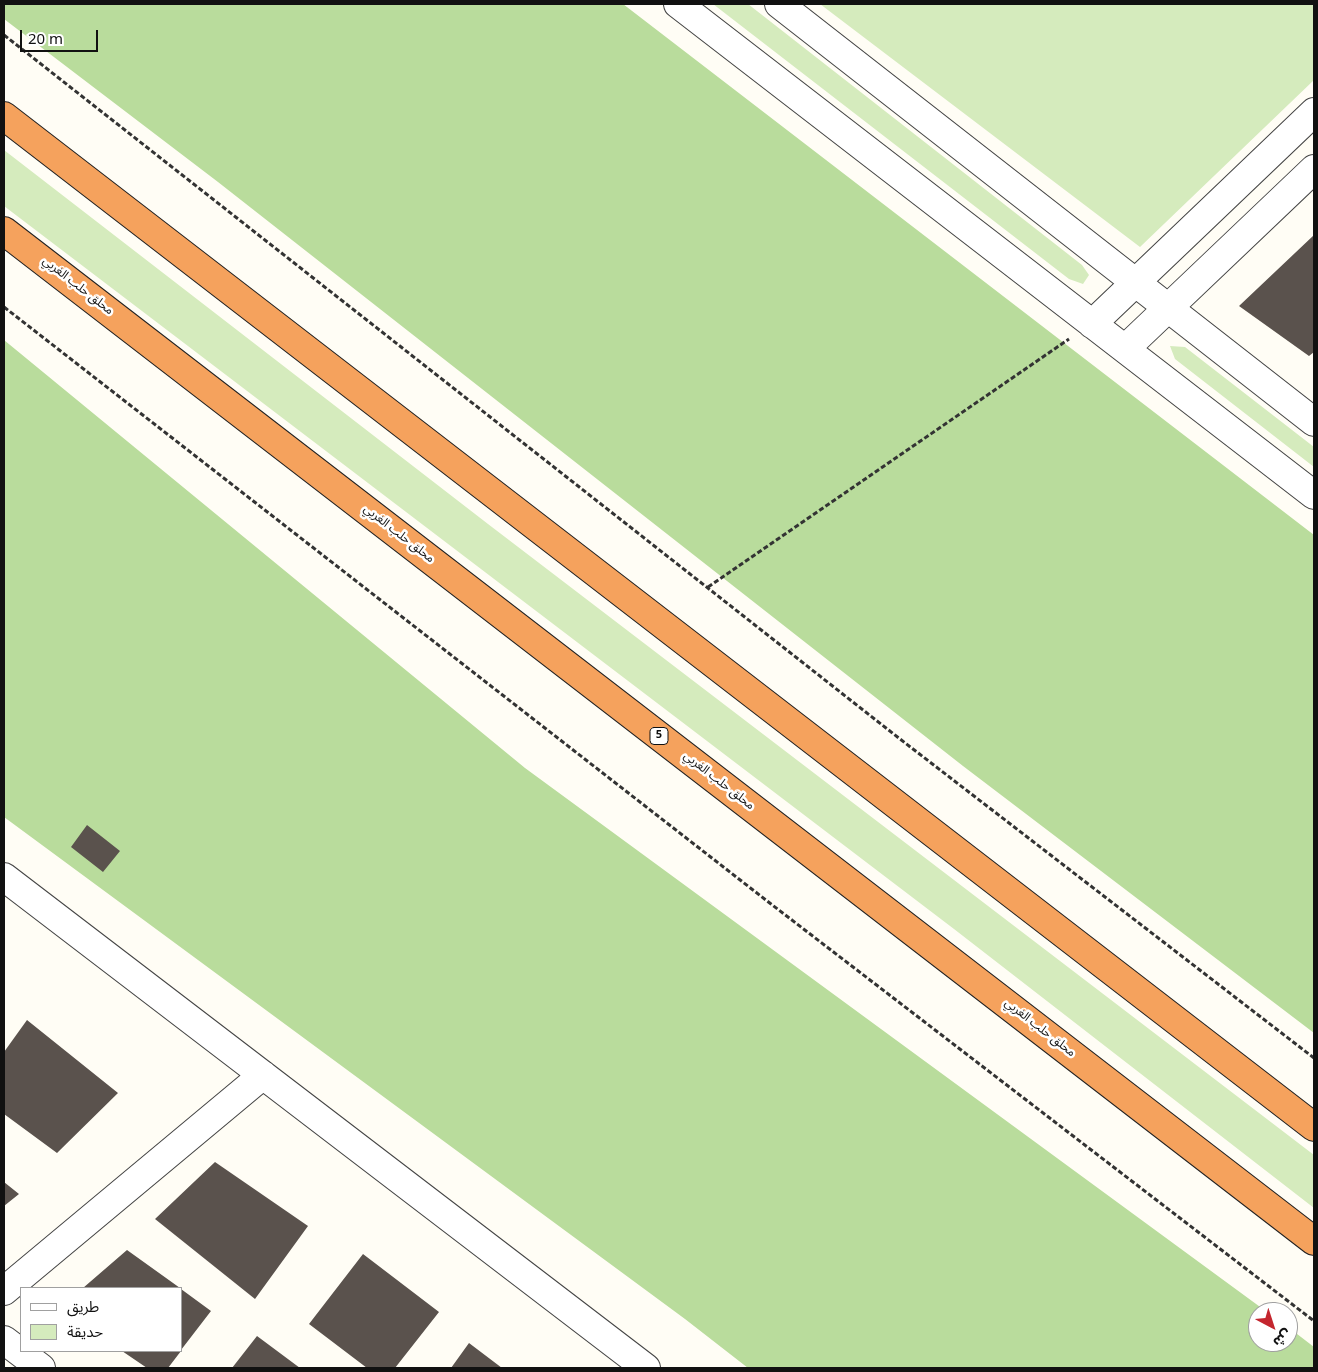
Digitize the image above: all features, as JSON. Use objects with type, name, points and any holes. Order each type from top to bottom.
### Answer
[{"type":"highway","points":[[4,116],[1314,1127]]},
{"type":"highway","name":"محلق حلب الغربي","points":[[4,231],[1314,1241]]},
{"type":"street","points":[[678,4],[1314,495]]},
{"type":"street","points":[[779,4],[1314,422]]},
{"type":"street","points":[[1092,324],[1314,112]]},
{"type":"street","points":[[1125,349],[1314,169]]},
{"type":"street","points":[[4,878],[646,1368]]},
{"type":"street","points":[[4,1291],[263,1075]]},
{"type":"street","points":[[4,1340],[41,1368]]},
{"type":"path","points":[[4,35],[708,587],[1314,1058]]},
{"type":"path","points":[[4,308],[771,904],[1314,1321]]},
{"type":"path","points":[[708,587],[1092,324]]},
{"type":"green space","points":[[4,4],[623,4],[1314,535],[1314,1033],[963,766],[218,182],[4,19]]},
{"type":"green space","points":[[713,4],[748,4],[1082,265],[1089,275],[1083,284],[1069,279]]},
{"type":"green space","points":[[820,4],[1314,4],[1314,80],[1140,247]]},
{"type":"green space","points":[[4,150],[488,524],[1314,1155],[1314,1208],[954,929],[4,206]]},
{"type":"green space","points":[[4,340],[525,768],[1253,1302],[1248,1302],[1248,1352],[1298,1352],[1298,1335],[1314,1347],[1314,1368],[748,1368],[685,1319],[4,817]]},
{"type":"green space","points":[[1170,346],[1185,347],[1314,447],[1314,467],[1175,359]]},
{"type":"building","points":[[1314,235],[1314,352],[1309,356],[1239,306]]},
{"type":"building","points":[[87,825],[120,851],[103,872],[71,847]]},
{"type":"building","points":[[27,1020],[118,1093],[57,1153],[4,1114],[4,1052]]},
{"type":"building","points":[[215,1162],[308,1226],[255,1299],[155,1219]]},
{"type":"building","points":[[4,1182],[19,1194],[4,1206]]},
{"type":"building","points":[[127,1250],[179,1287],[84,1287]]},
{"type":"building","points":[[363,1254],[439,1312],[395,1368],[367,1368],[309,1324]]},
{"type":"building","points":[[182,1290],[211,1311],[182,1349]]},
{"type":"building","points":[[257,1336],[300,1368],[232,1368]]},
{"type":"building","points":[[469,1343],[502,1368],[451,1368]]},
{"type":"building","points":[[123,1352],[180,1352],[168,1368],[147,1368]]}]
